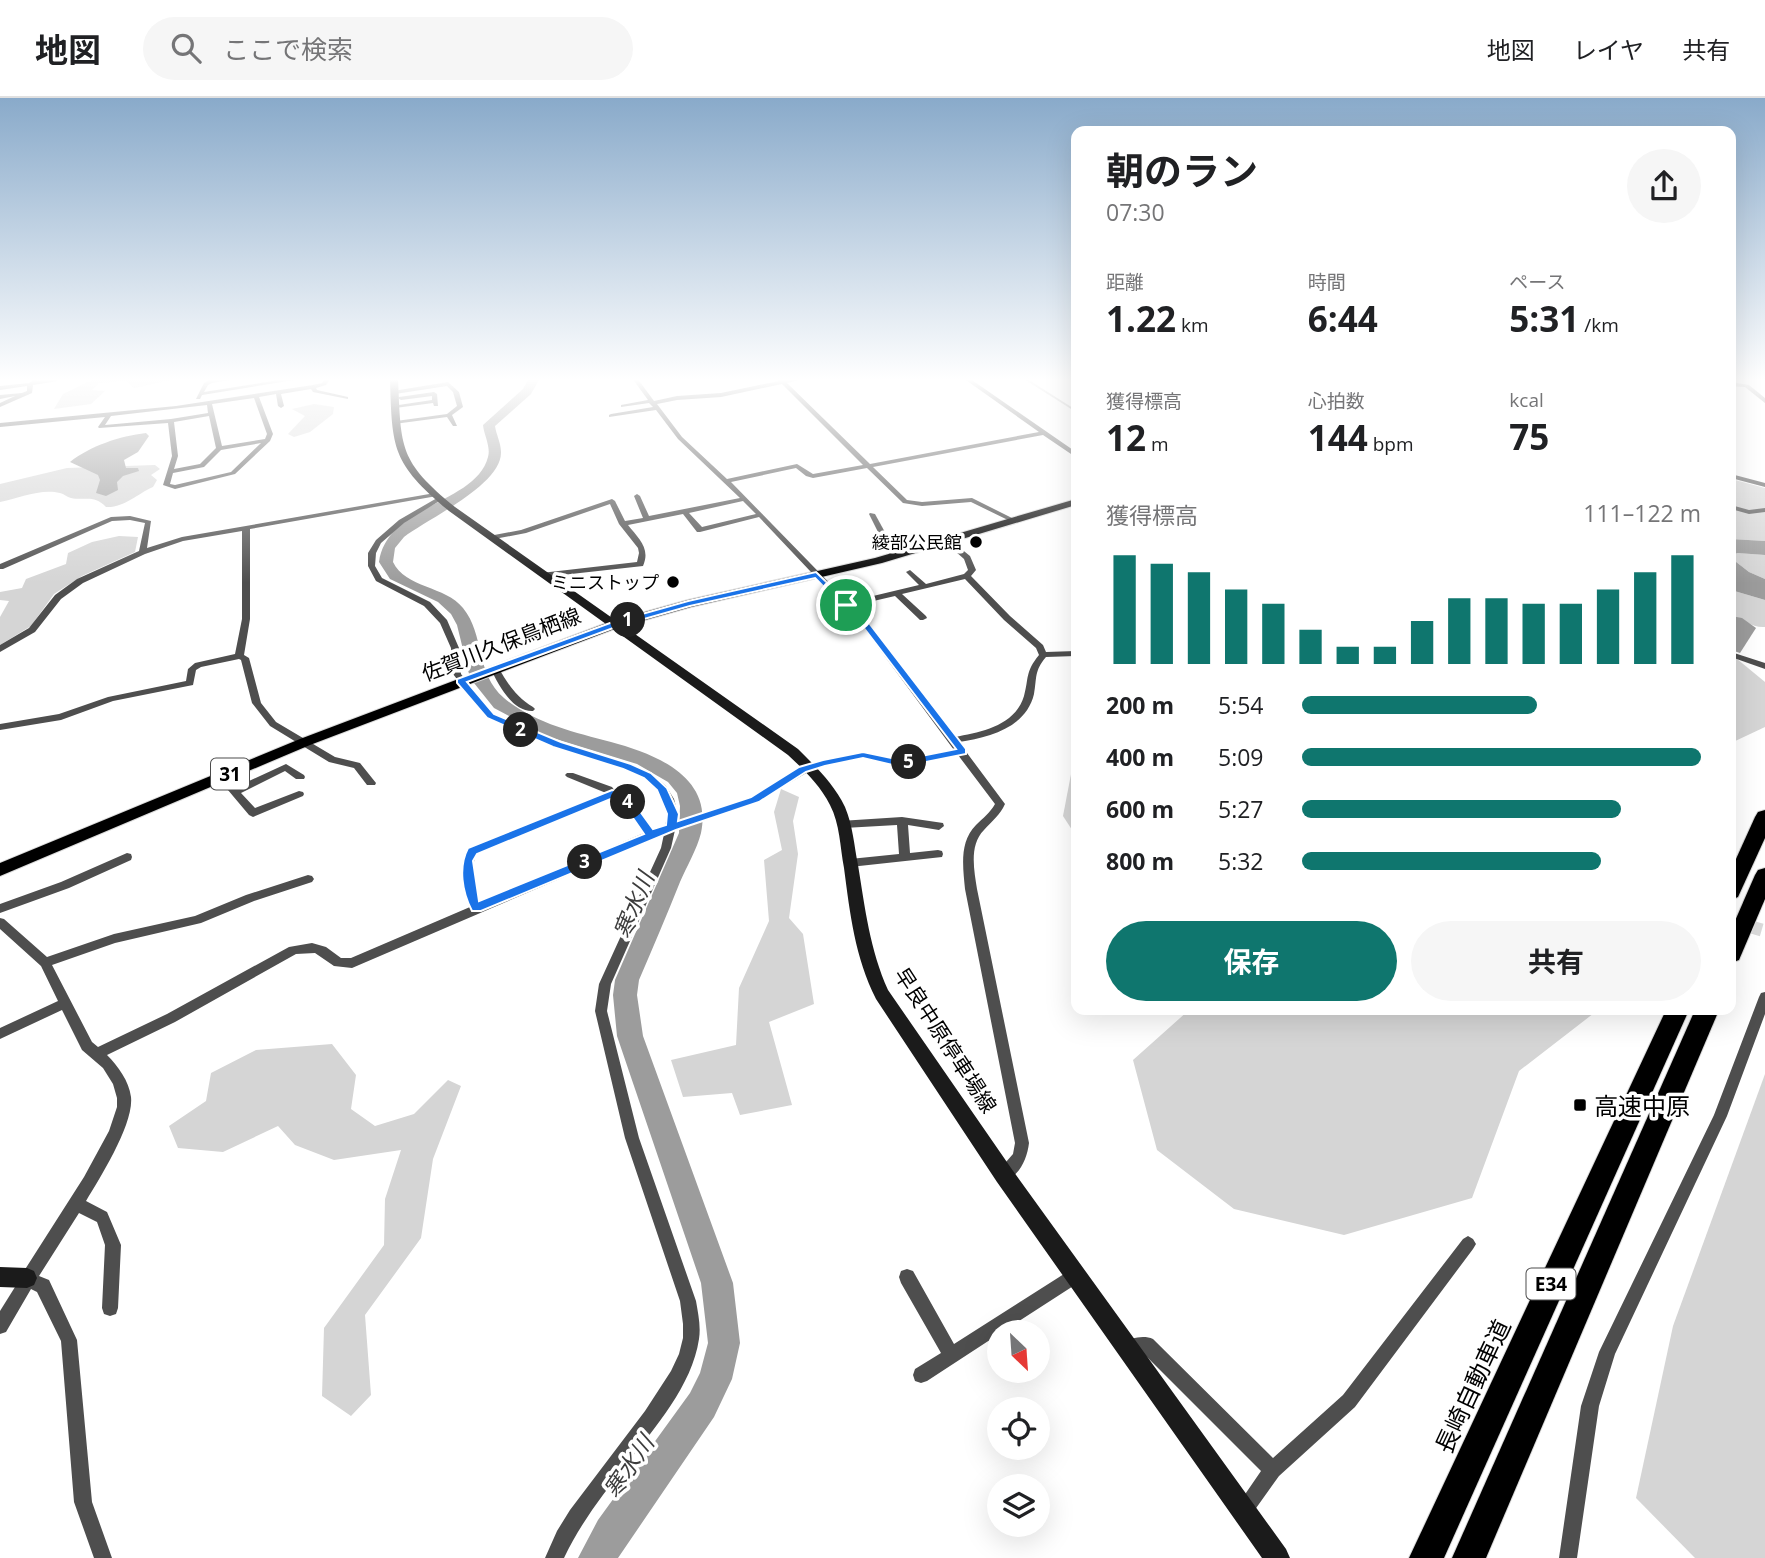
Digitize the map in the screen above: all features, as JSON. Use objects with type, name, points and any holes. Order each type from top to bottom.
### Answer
[{"type":"highway","points":[[1736,880],[1765,817]]},
{"type":"highway","points":[[1736,942],[1765,875]]},
{"type":"highway","name":"長崎自動車道","points":[[1426,1558],[1675,1015]]},
{"type":"highway","name":"E34","points":[[1469,1558],[1705,1015]]},
{"type":"main road","name":"早良中原停車場線","points":[[398,446],[403,460],[415,477],[452,509],[793,752],[830,791],[844,824],[862,939],[870,968],[882,994],[1004,1175],[1277,1558]]},
{"type":"main road","name":"佐賀川久保鳥栖線","points":[[0,870],[305,742],[613,625],[677,606],[894,556],[1071,503]]},
{"type":"main road","points":[[0,1277],[27,1278]]},
{"type":"street","points":[[174,446],[175,456],[166,485],[171,487],[225,476],[237,470],[262,446]]},
{"type":"street","points":[[169,472],[202,466],[219,448],[230,446]]},
{"type":"street","points":[[689,446],[760,514],[866,625],[1000,804],[997,812],[972,839],[968,854],[971,889],[1022,1143],[1020,1157],[1004,1175]]},
{"type":"street","points":[[848,446],[908,503],[972,500],[1012,520]]},
{"type":"street","points":[[726,481],[797,466],[813,476],[974,446]]},
{"type":"street","points":[[1064,447],[1069,446]]},
{"type":"street","points":[[1064,447],[1071,452]]},
{"type":"street","points":[[1736,476],[1765,485]]},
{"type":"street","points":[[637,496],[647,519]]},
{"type":"street","points":[[0,649],[32,630],[68,589],[142,552],[182,538],[437,497]]},
{"type":"street","points":[[437,497],[404,520],[373,549],[370,565],[379,579],[427,604],[444,622],[453,638],[457,674],[490,716],[557,745],[627,766],[648,776],[662,788],[669,799],[673,814],[666,848],[605,984],[601,1011],[632,1138],[688,1301],[692,1322],[691,1340],[670,1389],[645,1429],[574,1521],[554,1558]]},
{"type":"street","points":[[623,524],[745,499]]},
{"type":"street","points":[[492,538],[522,534],[555,523],[579,510],[612,501],[623,524],[642,544],[644,556],[640,564],[544,575]]},
{"type":"street","points":[[1736,508],[1749,512],[1765,510]]},
{"type":"street","points":[[685,512],[700,530],[760,514]]},
{"type":"street","points":[[872,514],[894,556]]},
{"type":"street","points":[[0,567],[111,519],[130,518],[149,522],[142,552]]},
{"type":"street","points":[[239,656],[246,619],[246,528]]},
{"type":"street","points":[[846,605],[967,576],[972,570],[967,558],[949,541]]},
{"type":"street","points":[[909,572],[923,585]]},
{"type":"street","points":[[967,576],[1007,618],[1040,647],[1044,655]]},
{"type":"street","points":[[896,592],[923,618]]},
{"type":"street","points":[[1044,655],[1071,653]]},
{"type":"street","points":[[98,1053],[171,1018],[293,950],[309,945],[321,947],[338,962],[352,962],[651,834],[755,799],[810,767],[863,755],[901,763],[959,746],[1017,716],[1029,694],[1029,676],[1044,655]]},
{"type":"street","points":[[0,727],[61,717],[111,699],[190,683],[192,669],[198,665],[239,656],[245,658],[257,703],[272,724],[332,760],[358,765],[370,783]]},
{"type":"street","points":[[1736,656],[1765,666]]},
{"type":"street","points":[[495,668],[506,691],[514,700],[530,709]]},
{"type":"street","points":[[235,793],[286,768],[300,777]]},
{"type":"street","points":[[570,775],[608,789],[612,794]]},
{"type":"street","points":[[222,777],[253,813],[299,794]]},
{"type":"street","points":[[476,907],[472,898],[467,861],[472,851],[612,794],[622,794],[651,834]]},
{"type":"street","points":[[902,821],[905,857]]},
{"type":"street","points":[[844,824],[902,821],[939,826]]},
{"type":"street","points":[[850,863],[938,855]]},
{"type":"street","points":[[0,909],[26,897],[65,885],[127,857]]},
{"type":"street","points":[[46,963],[114,939],[197,920],[250,898],[308,879]]},
{"type":"street","points":[[0,922],[46,963],[87,1046],[98,1053],[124,1095],[124,1106],[114,1133],[78,1205],[27,1278],[0,1326]]},
{"type":"street","points":[[1568,1558],[1590,1406],[1608,1352],[1720,1116],[1765,997]]},
{"type":"street","points":[[0,1034],[65,1003]]},
{"type":"street","points":[[78,1205],[102,1217],[113,1245],[110,1308]]},
{"type":"street","points":[[1243,1511],[1273,1471],[1349,1401],[1468,1244]]},
{"type":"street","points":[[921,1376],[1075,1275]]},
{"type":"street","points":[[907,1277],[951,1355]]},
{"type":"street","points":[[27,1278],[43,1286],[69,1340],[83,1502],[103,1558]]},
{"type":"street","points":[[1127,1348],[1147,1345],[1273,1471]]},
{"type":"shaded area","points":[[99,446],[142,446],[138,452],[124,460],[126,468],[138,468],[139,471],[123,476],[117,482],[118,490],[106,496],[96,493],[100,480],[98,475],[70,462]]},
{"type":"shaded area","points":[[155,465],[160,469],[151,475],[157,480],[153,487],[113,507],[106,507],[93,499],[71,498],[53,492],[0,502],[0,484],[67,468]]},
{"type":"shaded area","points":[[1736,480],[1765,488],[1765,541],[1736,539]]},
{"type":"shaded area","points":[[119,536],[138,537],[135,552],[82,576],[54,594],[31,626],[0,645],[0,617],[9,601],[0,600],[0,592],[22,588],[26,579],[66,564],[68,553],[92,542]]},
{"type":"shaded area","points":[[1736,539],[1765,541],[1765,555],[1737,553]]},
{"type":"shaded area","points":[[1736,554],[1765,555],[1765,579],[1749,572],[1736,562]]},
{"type":"shaded area","points":[[1736,562],[1749,572],[1765,579],[1765,600],[1736,591]]},
{"type":"shaded area","points":[[1736,591],[1765,600],[1765,627],[1736,618]]},
{"type":"shaded area","points":[[1736,617],[1756,628],[1740,653],[1736,652]]},
{"type":"shaded area","points":[[1736,658],[1765,682],[1765,727],[1736,741]]},
{"type":"shaded area","points":[[1071,774],[1071,828],[1063,816]]},
{"type":"shaded area","points":[[781,789],[799,797],[793,821],[798,854],[789,918],[803,934],[814,1004],[769,1022],[792,1105],[740,1115],[732,1093],[683,1097],[671,1060],[736,1045],[739,988],[769,921],[764,860],[782,850],[774,812]]},
{"type":"shaded area","points":[[1183,1015],[1592,1015],[1519,1071],[1472,1198],[1344,1235],[1234,1209],[1157,1150],[1133,1060]]},
{"type":"shaded area","points":[[332,1044],[356,1075],[351,1109],[375,1126],[414,1114],[448,1080],[461,1086],[433,1159],[421,1238],[365,1315],[371,1395],[351,1416],[322,1396],[324,1328],[384,1245],[385,1199],[401,1150],[334,1160],[295,1145],[278,1126],[223,1152],[178,1148],[169,1126],[206,1101],[211,1073],[256,1050]]},
{"type":"shaded area","points":[[1765,1074],[1765,1558],[1695,1558],[1636,1498],[1673,1326]]},
{"type":"waterway","name":"寒水川","points":[[494,446],[495,456],[489,471],[456,497],[415,521],[388,547],[386,562],[389,570],[404,581],[444,599],[457,611],[465,625],[479,678],[500,704],[553,732],[626,752],[661,767],[675,778],[686,791],[690,801],[690,833],[627,980],[625,995],[630,1036],[717,1283],[724,1326],[723,1352],[715,1379],[702,1405],[628,1508],[597,1558]]},
{"type":"tunnel","points":[[1736,922],[1765,931]]},
{"type":"place","name":"綾部公民館","points":[[976,542]]},
{"type":"place","name":"ミニストップ","points":[[673,582]]},
{"type":"place","name":"高速中原","points":[[1580,1105]]},
{"type":"route","points":[[846,605],[816,575],[666,609],[613,625],[461,681],[490,716],[557,745],[627,766],[648,776],[662,788],[669,799],[673,814],[672,827],[476,907],[472,898],[467,861],[472,851],[612,794],[622,794],[651,834],[755,799],[802,770],[823,763],[863,755],[901,763],[962,751],[866,625],[846,605]]}]
